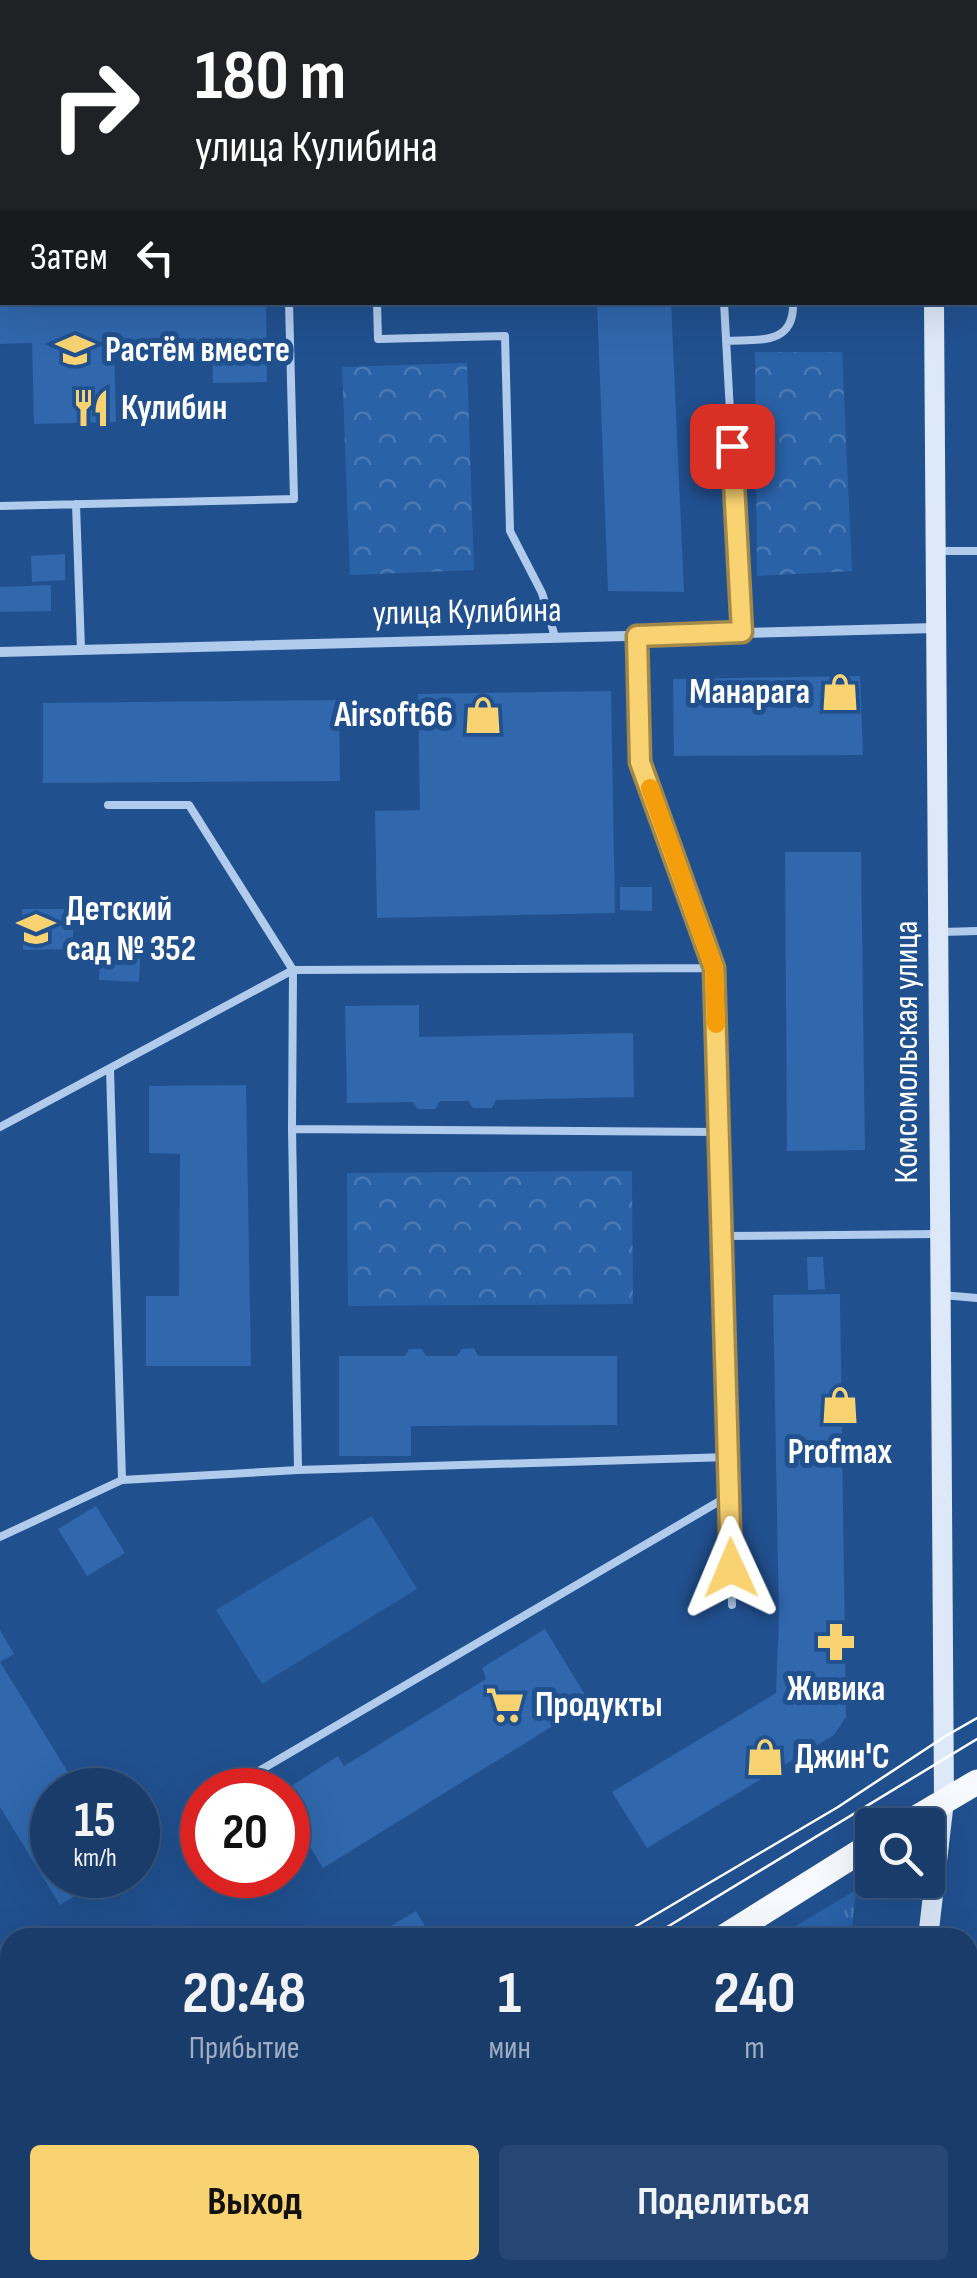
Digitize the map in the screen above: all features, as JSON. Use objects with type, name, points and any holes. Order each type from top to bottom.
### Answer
[{"type":"main road","name":"Комсомольская улица","points":[[929,1928],[944,1800],[934,305]]},
{"type":"main road","points":[[931,1808],[977,1782]]},
{"type":"main road","points":[[738,1928],[855,1855]]},
{"type":"street","name":"улица Кулибина","points":[[0,652],[936,628]]},
{"type":"lane","points":[[0,506],[294,499],[289,305]]},
{"type":"lane","points":[[376,305],[378,339],[505,336],[510,530],[542,594],[555,638]]},
{"type":"lane","points":[[724,305],[742,632]]},
{"type":"lane","points":[[726,340],[776,337],[792,320],[792,305]]},
{"type":"lane","points":[[76,504],[81,649]]},
{"type":"lane","points":[[936,551],[977,551]]},
{"type":"lane","points":[[637,636],[640,762],[714,968],[732,1605]]},
{"type":"lane","points":[[108,805],[189,805],[293,970],[298,1470]]},
{"type":"lane","points":[[938,932],[977,931]]},
{"type":"lane","points":[[0,1128],[293,970],[714,968]]},
{"type":"lane","points":[[110,1069],[122,1480]]},
{"type":"lane","points":[[292,1129],[720,1132]]},
{"type":"lane","points":[[724,1236],[939,1234]]},
{"type":"lane","points":[[940,1296],[977,1298]]},
{"type":"lane","points":[[0,1537],[122,1480],[298,1470],[728,1457]]},
{"type":"lane","points":[[262,1768],[730,1495]]},
{"type":"green space","points":[[755,352],[842,352],[852,571],[757,576]]},
{"type":"green space","points":[[467,363],[474,570],[350,575],[342,367]]},
{"type":"green space","points":[[632,1171],[633,1304],[348,1306],[347,1173]]},
{"type":"green space","points":[[372,1516],[417,1589],[262,1684],[216,1610]]},
{"type":"green space","points":[[855,1891],[852,1928],[792,1928]]},
{"type":"building","points":[[0,305],[266,305],[267,382],[213,383],[212,341],[114,344],[116,422],[34,424],[32,343],[0,344]]},
{"type":"building","points":[[597,305],[671,305],[684,592],[608,591]]},
{"type":"building","points":[[65,554],[65,580],[32,582],[31,556]]},
{"type":"building","points":[[51,585],[51,611],[0,612],[0,587]]},
{"type":"building","points":[[860,676],[863,755],[674,756],[673,679]]},
{"type":"building","points":[[611,691],[615,913],[377,918],[375,811],[420,810],[418,694]]},
{"type":"building","points":[[339,700],[340,781],[43,783],[43,703]]},
{"type":"building","points":[[785,852],[861,852],[865,1150],[787,1151]]},
{"type":"building","points":[[620,887],[652,887],[652,911],[620,910]]},
{"type":"building","points":[[22,909],[73,909],[73,949],[23,950]]},
{"type":"building","points":[[101,943],[141,945],[139,982],[99,980]]},
{"type":"building","points":[[419,1005],[419,1037],[633,1033],[634,1097],[496,1100],[492,1108],[473,1108],[468,1101],[440,1101],[435,1109],[417,1109],[413,1102],[347,1103],[345,1006]]},
{"type":"building","points":[[246,1085],[251,1366],[146,1366],[146,1296],[179,1296],[180,1154],[149,1153],[149,1086]]},
{"type":"building","points":[[807,1257],[823,1257],[825,1289],[808,1290]]},
{"type":"building","points":[[840,1294],[846,1717],[834,1735],[647,1848],[612,1792],[776,1693],[779,1620],[773,1295]]},
{"type":"building","points":[[474,1348],[478,1356],[617,1356],[617,1425],[411,1426],[411,1456],[339,1456],[339,1356],[405,1356],[409,1349],[422,1349],[426,1356],[457,1356],[462,1349]]},
{"type":"building","points":[[96,1506],[125,1553],[87,1576],[58,1529]]},
{"type":"building","points":[[545,1629],[590,1703],[323,1868],[310,1847],[310,1774],[338,1756],[344,1766],[486,1679],[482,1668]]},
{"type":"building","points":[[0,1630],[14,1654],[0,1662]]},
{"type":"building","points":[[0,1662],[65,1768],[30,1768],[30,1856],[0,1807]]},
{"type":"building","points":[[416,1911],[426,1928],[388,1928]]},
{"type":"tram line","points":[[633,1928],[838,1807],[977,1718]]},
{"type":"tram line","points":[[665,1928],[977,1739]]},
{"type":"slow traffic","points":[[650,788],[714,968],[716,1024]]},
{"type":"place","name":"Растём вместе","points":[[75,350]]},
{"type":"place","name":"Кулибин","points":[[91,408]]},
{"type":"place","name":"Манарага","points":[[840,692]]},
{"type":"place","name":"Airsoft66","points":[[483,715]]},
{"type":"place","name":"Детский сад № 352","points":[[36,929]]},
{"type":"place","name":"Profmax","points":[[840,1405]]},
{"type":"place","name":"Живика","points":[[836,1642]]},
{"type":"place","name":"Продукты","points":[[505,1705]]},
{"type":"place","name":"Джин'С","points":[[765,1757]]},
{"type":"route","points":[[731,1568],[714,968],[640,762],[637,636],[742,632],[732,446]]}]
